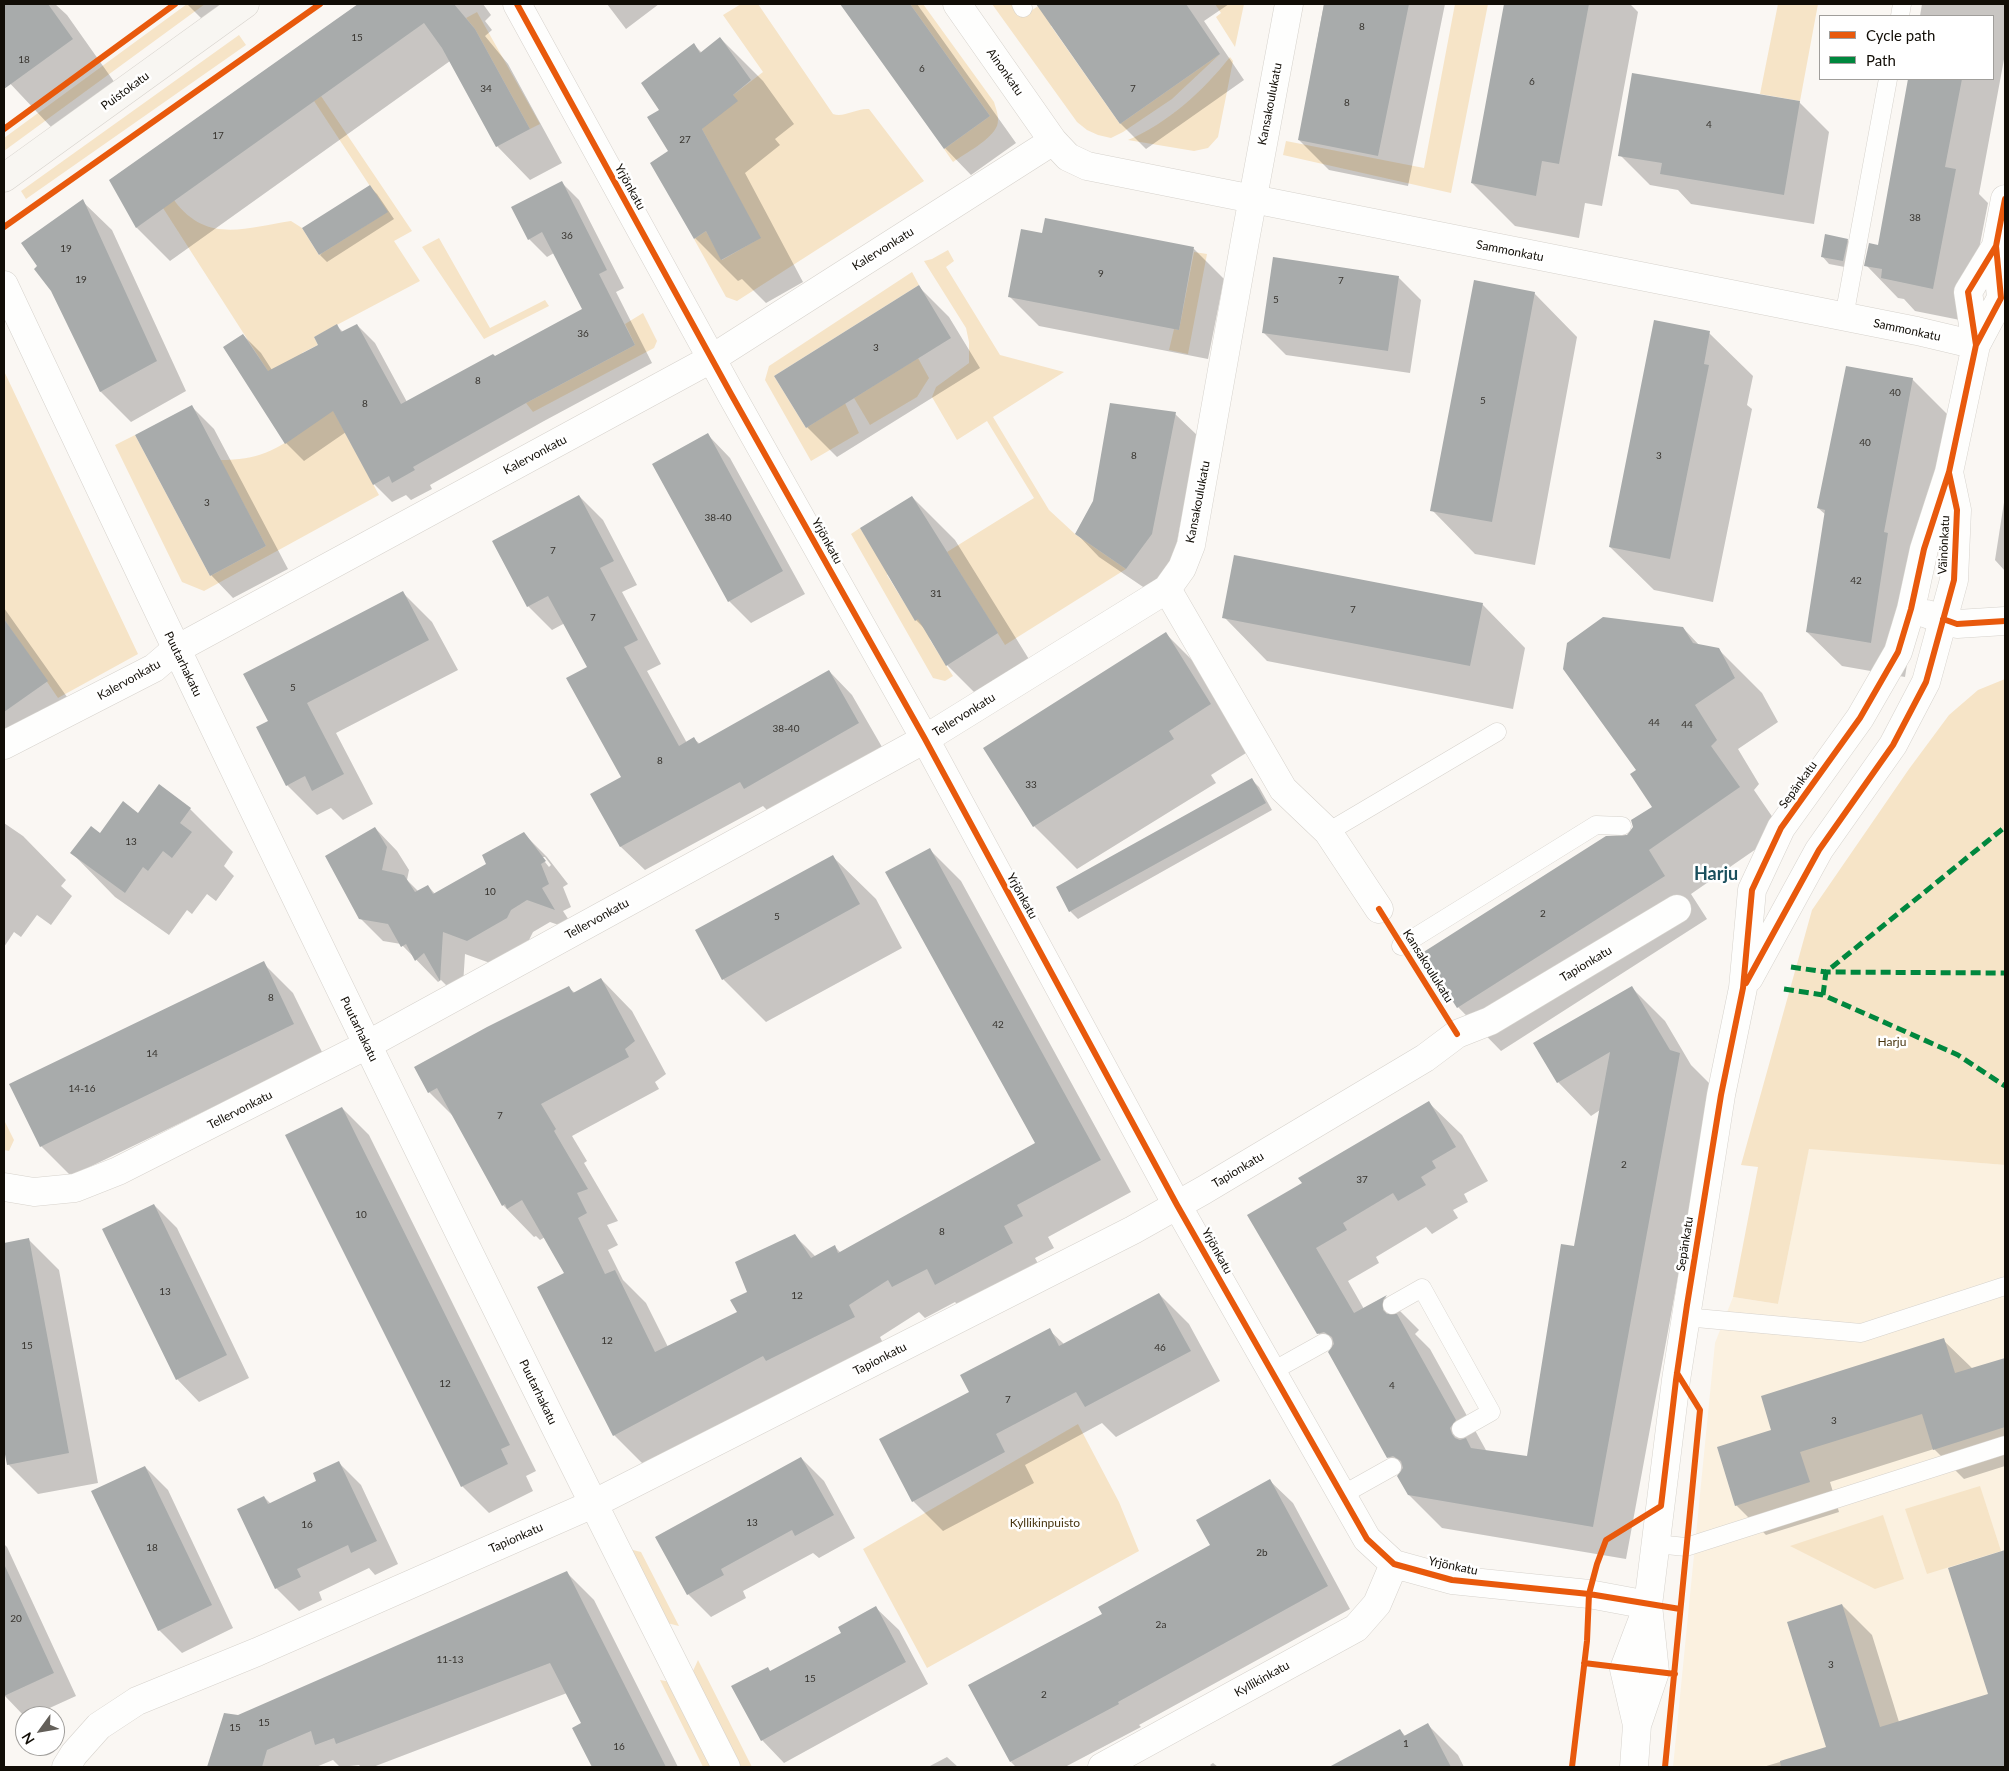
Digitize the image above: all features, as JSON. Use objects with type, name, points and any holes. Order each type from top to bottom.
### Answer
[{"type":"main road","name":"Puistokatu","points":[[4,178],[245,4]]},
{"type":"street","name":"Yrjönkatu","points":[[517,4],[711,358],[925,739],[1177,1205],[1367,1539],[1394,1564],[1452,1580],[1589,1594],[1648,1605]]},
{"type":"street","name":"Ainonkatu","points":[[957,4],[1053,141]]},
{"type":"street","name":"Kansakoulukatu","points":[[1167,589],[1182,568],[1191,544],[1252,199],[1289,4]]},
{"type":"street","name":"Kalervonkatu","points":[[4,746],[154,668],[176,650],[711,358],[1053,141]]},
{"type":"street","name":"Sammonkatu","points":[[1053,141],[1068,157],[1087,166],[1976,345]]},
{"type":"street","name":"Väinönkatu","points":[[1912,609],[1924,549],[1949,472],[1976,345],[1968,292],[1996,246],[2005,200]]},
{"type":"street","name":"Puutarhakatu","points":[[4,285],[176,650],[367,1045],[593,1504],[726,1767]]},
{"type":"street","name":"Väinönkatu","points":[[1943,619],[1954,580],[1958,510],[1949,472]]},
{"type":"street","name":"Tellervonkatu","points":[[4,1187],[34,1192],[75,1188],[118,1171],[367,1045],[925,739],[1167,589]]},
{"type":"street","points":[[1167,589],[1283,789],[1328,832],[1379,909]]},
{"type":"street","points":[[1912,609],[1957,624],[2005,621]]},
{"type":"street","name":"Sepänkatu","points":[[1634,1767],[1637,1725],[1624,1669],[1648,1605],[1685,1317],[1721,1095],[1744,988],[1752,890],[1781,828],[1860,718],[1898,652],[1912,609]]},
{"type":"street","name":"Sepänkatu","points":[[1744,988],[1820,850],[1893,745],[1926,682],[1943,619]]},
{"type":"street","name":"Tapionkatu","points":[[66,1767],[74,1754],[99,1726],[137,1701],[257,1652],[593,1504],[1133,1230],[1426,1058],[1457,1034],[1490,1022],[1677,909]]},
{"type":"street","name":"Kyllikinkatu","points":[[1102,1767],[1356,1628],[1376,1604],[1394,1564]]},
{"type":"lane","points":[[1844,317],[1888,80]]},
{"type":"lane","points":[[1328,832],[1497,732]]},
{"type":"lane","points":[[1402,946],[1596,825],[1622,826]]},
{"type":"lane","points":[[1685,1317],[1861,1333],[2005,1286]]},
{"type":"lane","points":[[1392,1305],[1422,1288],[1491,1412],[1461,1429]]},
{"type":"lane","points":[[1272,1372],[1323,1343]]},
{"type":"lane","points":[[1656,1544],[1686,1547],[2005,1445]]},
{"type":"lane","points":[[1342,1495],[1392,1467]]},
{"type":"shaded area","points":[[1809,1148],[2005,1165],[2005,1767],[1673,1767],[1715,1343],[1733,1297],[1778,1304]]},
{"type":"green space","points":[[187,4],[205,4],[4,151],[4,138]]},
{"type":"green space","points":[[741,4],[758,4],[833,114],[841,115],[869,109],[924,181],[737,301],[726,297],[694,239],[706,231],[722,260],[760,238],[702,129],[733,95],[763,72],[723,15]]},
{"type":"green space","points":[[910,4],[923,4],[994,102],[997,111],[998,123],[994,131],[978,146],[953,162],[944,149],[990,116]]},
{"type":"green space","points":[[992,4],[1013,4],[1022,17],[1041,4],[1063,4],[1069,13],[1051,26],[1120,124],[1220,54],[1172,99],[1111,138],[1087,130],[1077,122]]},
{"type":"green space","points":[[1215,4],[1244,4],[1235,47],[1216,17],[1221,13]]},
{"type":"green space","points":[[1455,4],[1488,4],[1451,193],[1283,155],[1286,141],[1424,168]]},
{"type":"green space","points":[[1778,4],[1818,4],[1800,101],[1760,94]]},
{"type":"green space","points":[[477,12],[540,124],[530,129],[475,29],[466,18]]},
{"type":"green space","points":[[239,35],[246,45],[26,199],[21,191]]},
{"type":"green space","points":[[1230,57],[1233,61],[1218,137],[1208,148],[1194,151],[1128,140],[1157,125],[1184,105],[1220,70]]},
{"type":"green space","points":[[321,96],[412,231],[394,241],[420,281],[314,337],[318,345],[302,353],[379,495],[204,591],[182,582],[115,445],[135,435],[210,576],[266,546],[220,460],[233,460],[266,453],[305,429],[163,208],[174,200],[186,214],[199,223],[227,230],[291,221],[302,228],[319,255],[387,212],[314,101]]},
{"type":"green space","points":[[439,238],[490,328],[545,300],[549,306],[484,339],[422,247]]},
{"type":"green space","points":[[948,250],[954,261],[946,267],[1000,355],[1064,372],[993,417],[1049,510],[1075,534],[1126,569],[1005,645],[947,552],[1034,498],[987,421],[957,440],[932,397],[936,387],[969,363],[969,342],[966,328],[924,261],[932,259]]},
{"type":"green space","points":[[1194,252],[1207,254],[1188,354],[1169,350],[1174,329],[1179,330]]},
{"type":"green space","points":[[912,272],[919,285],[774,376],[806,428],[845,403],[859,433],[811,461],[765,380],[769,366]]},
{"type":"green space","points":[[643,313],[657,341],[654,348],[533,412],[526,403],[635,345],[625,324]]},
{"type":"green space","points":[[918,358],[929,378],[917,397],[870,425],[854,398]]},
{"type":"green space","points":[[4,371],[138,654],[58,698],[4,619]]},
{"type":"green space","points":[[860,528],[876,553],[896,568],[887,575],[915,620],[925,615],[930,640],[953,676],[945,681],[933,678],[851,534]]},
{"type":"green space","name":"Harju","points":[[2005,679],[2005,1165],[1809,1149],[1778,1304],[1733,1297],[1758,1167],[1741,1165],[1812,910],[1909,769],[1949,715],[1978,690]]},
{"type":"green space","points":[[4,1120],[14,1140],[9,1151],[4,1150]]},
{"type":"green space","name":"Kyllikinpuisto","points":[[1078,1424],[1119,1502],[1139,1551],[927,1668],[863,1549]]},
{"type":"green space","points":[[1980,1486],[2001,1551],[1927,1574],[1905,1509]]},
{"type":"green space","points":[[1883,1515],[1904,1579],[1875,1589],[1790,1546]]},
{"type":"green space","points":[[629,1549],[641,1552],[679,1626],[667,1623]]},
{"type":"green space","points":[[698,1660],[752,1767],[741,1767],[693,1671]]},
{"type":"green space","points":[[660,1680],[671,1682],[711,1761],[709,1767],[703,1767]]},
{"type":"building","points":[[4,4],[48,4],[73,39],[4,89]]},
{"type":"building","points":[[358,4],[454,4],[475,29],[530,129],[496,147],[442,48],[424,23],[136,228],[109,180]]},
{"type":"building","points":[[840,4],[910,4],[990,116],[944,149]]},
{"type":"building","points":[[1036,4],[1186,4],[1220,54],[1120,124]]},
{"type":"building","points":[[1324,4],[1409,4],[1378,156],[1298,140]]},
{"type":"building","points":[[1504,4],[1589,4],[1559,164],[1542,161],[1536,196],[1471,183]]},
{"type":"building","points":[[720,37],[751,80],[733,95],[738,101],[702,129],[761,238],[721,260],[706,231],[694,239],[650,163],[668,151],[647,117],[659,110],[641,83],[694,43],[700,53]]},
{"type":"building","points":[[1632,73],[1800,101],[1784,195],[1660,174],[1662,163],[1618,156]]},
{"type":"building","points":[[1908,80],[1962,80],[1945,167],[1956,169],[1933,289],[1881,278],[1882,269],[1864,266],[1869,243],[1878,245]]},
{"type":"building","points":[[562,181],[607,270],[599,274],[635,345],[526,403],[413,467],[415,470],[392,483],[389,476],[373,485],[333,411],[285,444],[223,347],[243,334],[268,371],[318,345],[314,337],[337,324],[341,332],[357,324],[401,404],[493,354],[495,356],[582,309],[542,232],[528,240],[511,207]]},
{"type":"building","points":[[370,185],[388,212],[319,255],[302,228]]},
{"type":"building","points":[[83,199],[157,361],[100,392],[51,291],[34,269],[37,266],[21,243]]},
{"type":"building","points":[[1045,218],[1194,247],[1179,330],[1008,297],[1021,229],[1042,233]]},
{"type":"building","points":[[1825,234],[1848,239],[1843,261],[1821,257]]},
{"type":"building","points":[[1273,257],[1399,276],[1388,351],[1262,333]]},
{"type":"building","points":[[1474,280],[1535,292],[1492,522],[1430,511]]},
{"type":"building","points":[[919,285],[951,338],[806,428],[774,376]]},
{"type":"building","points":[[1654,320],[1710,331],[1704,364],[1709,365],[1670,559],[1609,547]]},
{"type":"building","points":[[1846,366],[1913,378],[1884,532],[1888,533],[1871,643],[1806,632],[1825,510],[1817,508]]},
{"type":"building","points":[[1110,403],[1176,412],[1152,534],[1126,569],[1075,534],[1093,501]]},
{"type":"building","points":[[192,405],[266,546],[210,576],[135,435]]},
{"type":"building","points":[[708,433],[783,571],[728,602],[652,464]]},
{"type":"building","points":[[579,495],[614,561],[600,568],[638,640],[624,647],[679,746],[694,737],[698,744],[829,670],[859,723],[744,789],[740,782],[620,847],[590,794],[621,777],[566,678],[587,667],[548,596],[527,607],[492,541]]},
{"type":"building","points":[[912,496],[998,633],[946,666],[918,619],[915,621],[860,528]]},
{"type":"building","points":[[1234,555],[1483,603],[1470,666],[1222,618]]},
{"type":"building","points":[[403,591],[429,640],[307,703],[344,774],[312,791],[305,776],[286,786],[256,727],[268,721],[243,674]]},
{"type":"building","points":[[1603,617],[1683,627],[1693,643],[1719,648],[1735,678],[1695,705],[1717,740],[1711,746],[1740,787],[1649,850],[1665,876],[1457,1008],[1422,953],[1606,836],[1627,835],[1633,827],[1631,820],[1652,807],[1630,774],[1636,770],[1563,669],[1567,643]]},
{"type":"building","points":[[4,619],[48,681],[4,712]]},
{"type":"building","points":[[1166,632],[1211,704],[1169,731],[1174,739],[1033,827],[983,748]]},
{"type":"building","points":[[1252,778],[1266,803],[1069,912],[1056,887]]},
{"type":"building","points":[[159,784],[191,808],[180,823],[192,832],[172,858],[163,851],[148,871],[143,867],[125,893],[70,853],[91,826],[100,833],[123,801],[138,813]]},
{"type":"building","points":[[375,827],[387,847],[382,870],[404,875],[415,892],[428,885],[433,894],[486,864],[482,855],[524,832],[546,861],[541,864],[549,884],[542,888],[555,910],[527,900],[511,910],[507,918],[467,941],[443,932],[440,981],[424,953],[415,961],[406,944],[401,947],[388,924],[359,919],[325,856]]},
{"type":"building","points":[[930,848],[1101,1160],[1017,1205],[1023,1216],[1004,1226],[1013,1243],[935,1285],[927,1269],[892,1287],[888,1280],[849,1305],[855,1317],[766,1361],[763,1356],[613,1436],[537,1287],[564,1273],[522,1200],[507,1209],[505,1204],[502,1206],[437,1088],[428,1093],[414,1067],[487,1027],[569,986],[573,993],[601,978],[635,1041],[625,1049],[629,1057],[541,1104],[556,1129],[554,1131],[588,1189],[577,1193],[587,1213],[578,1218],[605,1274],[615,1270],[655,1352],[737,1312],[730,1300],[747,1292],[735,1262],[795,1234],[811,1258],[835,1245],[838,1253],[1035,1143],[885,872]]},
{"type":"building","points":[[833,855],[860,904],[722,980],[695,930]]},
{"type":"building","points":[[264,961],[294,1024],[40,1147],[9,1084]]},
{"type":"building","points":[[1632,986],[1670,1050],[1680,1053],[1593,1527],[1408,1495],[1397,1476],[1403,1468],[1401,1461],[1393,1456],[1387,1458],[1328,1352],[1334,1344],[1332,1337],[1324,1332],[1317,1334],[1247,1215],[1302,1183],[1298,1178],[1429,1101],[1456,1147],[1432,1161],[1436,1168],[1421,1177],[1426,1185],[1398,1201],[1393,1193],[1343,1223],[1347,1230],[1316,1248],[1354,1313],[1387,1295],[1383,1300],[1383,1310],[1387,1314],[1397,1314],[1456,1420],[1450,1428],[1455,1438],[1460,1440],[1466,1438],[1471,1448],[1527,1456],[1561,1244],[1574,1246],[1610,1052],[1557,1083],[1533,1043]]},
{"type":"building","points":[[342,1107],[510,1445],[501,1449],[508,1464],[461,1487],[285,1135]]},
{"type":"building","points":[[154,1204],[227,1355],[176,1380],[102,1229]]},
{"type":"building","points":[[29,1238],[69,1453],[7,1465],[4,1449],[4,1243]]},
{"type":"building","points":[[1159,1293],[1191,1351],[1085,1407],[1076,1392],[996,1434],[1005,1452],[912,1502],[879,1439],[969,1392],[960,1375],[1050,1328],[1059,1346]]},
{"type":"building","points":[[1944,1338],[1955,1373],[2005,1358],[2005,1427],[1933,1450],[1922,1414],[1800,1452],[1810,1482],[1735,1506],[1717,1447],[1771,1430],[1761,1396]]},
{"type":"building","points":[[801,1457],[834,1515],[795,1536],[792,1530],[721,1569],[724,1575],[687,1595],[655,1537]]},
{"type":"building","points":[[339,1461],[377,1541],[351,1553],[348,1545],[297,1569],[301,1577],[275,1589],[237,1509],[264,1496],[268,1504],[316,1481],[313,1473]]},
{"type":"building","points":[[145,1466],[212,1605],[158,1631],[91,1491]]},
{"type":"building","points":[[1270,1479],[1328,1586],[1118,1702],[1119,1704],[1010,1762],[968,1685],[1102,1614],[1098,1607],[1210,1545],[1196,1520]]},
{"type":"building","points":[[2005,1550],[2005,1767],[1781,1767],[1780,1761],[1826,1747],[1787,1622],[1842,1604],[1880,1727],[1988,1694],[1948,1568]]},
{"type":"building","points":[[4,1564],[54,1673],[4,1696]]},
{"type":"building","points":[[567,1571],[666,1767],[592,1767],[572,1728],[581,1723],[550,1663],[336,1744],[334,1738],[315,1745],[311,1731],[267,1750],[262,1767],[207,1767],[224,1713],[238,1715]]},
{"type":"building","points":[[876,1606],[906,1662],[761,1741],[731,1686],[768,1667],[770,1671],[841,1633],[838,1627]]},
{"type":"building","points":[[1428,1723],[1451,1767],[1329,1767],[1400,1729],[1404,1736]]},
{"type":"marked path","points":[[1823,995],[1826,972],[2005,827]]},
{"type":"marked path","points":[[1791,967],[1826,972],[2005,973]]},
{"type":"marked path","points":[[1784,989],[1823,995],[1958,1055],[2005,1086]]},
{"type":"cycle path","points":[[4,129],[175,4]]},
{"type":"cycle path","points":[[4,227],[320,4]]},
{"type":"cycle path","points":[[517,4],[731,394],[925,739],[1177,1205],[1367,1539],[1394,1564],[1452,1580],[1589,1594],[1680,1609]]},
{"type":"cycle path","points":[[1572,1767],[1587,1641],[1589,1594],[1597,1564],[1606,1540],[1661,1506],[1687,1305],[1721,1095],[1743,988],[1752,890],[1781,828],[1860,718],[1898,652],[1911,609],[1924,549],[1949,472],[1976,345],[2001,298],[1996,246],[2005,199]]},
{"type":"cycle path","points":[[1976,345],[1968,292],[1996,246]]},
{"type":"cycle path","points":[[1746,983],[1819,850],[1893,745],[1926,682],[1954,580],[1957,510],[1949,473]]},
{"type":"cycle path","points":[[1943,619],[1957,624],[2005,621]]},
{"type":"cycle path","points":[[1379,909],[1457,1034]]},
{"type":"cycle path","points":[[1665,1767],[1700,1410],[1677,1373]]},
{"type":"cycle path","points":[[1584,1663],[1675,1674]]},
{"type":"district","name":"Harju","points":[[1716,874]]}]
